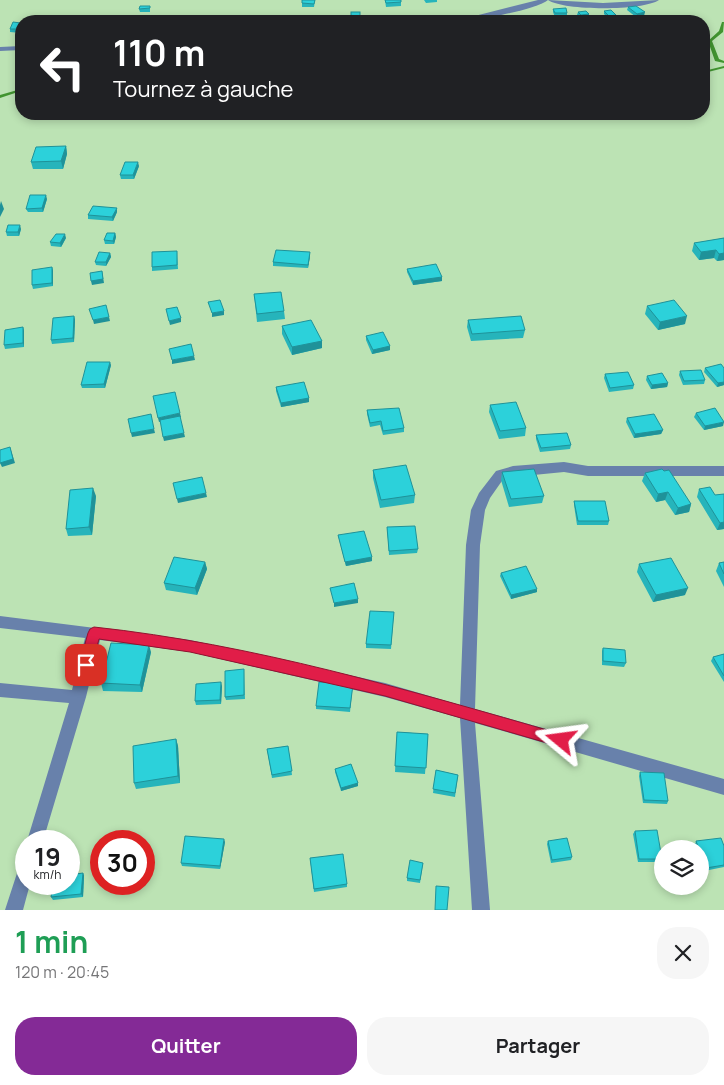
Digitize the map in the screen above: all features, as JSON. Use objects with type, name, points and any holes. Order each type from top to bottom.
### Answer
[{"type":"street","points":[[487,15],[504,7],[536,4],[544,0]]},
{"type":"street","points":[[552,0],[569,4],[632,4],[655,0]]},
{"type":"street","points":[[0,49],[15,48]]},
{"type":"street","points":[[481,910],[467,714],[473,545],[478,510],[488,488],[500,474],[513,471],[564,467],[588,471],[724,471]]},
{"type":"street","points":[[0,622],[190,646],[385,690],[724,788]]},
{"type":"street","points":[[37,830],[78,697],[94,633]]},
{"type":"street","points":[[0,690],[78,697]]},
{"type":"street","points":[[14,910],[18,895]]},
{"type":"building","points":[[302,0],[315,0],[314,4],[302,3]]},
{"type":"building","points":[[385,0],[401,0],[401,2],[386,3]]},
{"type":"building","points":[[140,6],[150,6],[150,8],[139,9]]},
{"type":"building","points":[[636,6],[645,12],[637,14],[628,7]]},
{"type":"building","points":[[566,8],[567,13],[555,13],[553,9]]},
{"type":"building","points":[[611,10],[616,15],[608,15],[604,11]]},
{"type":"building","points":[[586,11],[589,14],[581,15],[578,12]]},
{"type":"building","points":[[351,12],[360,12],[360,15],[351,15]]},
{"type":"building","points":[[13,22],[15,22],[15,29],[10,29]]},
{"type":"building","points":[[66,146],[61,161],[31,162],[36,147]]},
{"type":"building","points":[[125,162],[138,162],[133,175],[120,175]]},
{"type":"building","points":[[30,195],[46,195],[42,208],[26,209]]},
{"type":"building","points":[[93,206],[117,208],[112,217],[88,215]]},
{"type":"building","points":[[8,225],[20,225],[18,232],[6,232]]},
{"type":"building","points":[[107,233],[115,233],[113,241],[104,240]]},
{"type":"building","points":[[56,234],[65,234],[60,243],[50,242]]},
{"type":"building","points":[[724,238],[724,253],[719,254],[716,250],[701,252],[694,243]]},
{"type":"building","points":[[276,250],[310,252],[308,265],[273,262]]},
{"type":"building","points":[[177,251],[177,265],[152,267],[152,252]]},
{"type":"building","points":[[99,252],[110,253],[106,262],[95,262]]},
{"type":"building","points":[[436,264],[442,277],[413,281],[407,269]]},
{"type":"building","points":[[52,267],[52,283],[32,285],[32,270]]},
{"type":"building","points":[[102,271],[103,279],[91,281],[90,273]]},
{"type":"building","points":[[281,292],[284,311],[257,314],[254,294]]},
{"type":"building","points":[[220,300],[224,311],[212,313],[208,302]]},
{"type":"building","points":[[674,300],[687,316],[660,322],[647,306]]},
{"type":"building","points":[[106,305],[109,317],[93,320],[89,309]]},
{"type":"building","points":[[177,307],[181,318],[169,321],[166,309]]},
{"type":"building","points":[[74,316],[73,338],[51,340],[53,318]]},
{"type":"building","points":[[521,316],[525,330],[472,334],[468,320]]},
{"type":"building","points":[[311,320],[322,341],[292,347],[282,326]]},
{"type":"building","points":[[23,327],[23,343],[4,345],[5,330]]},
{"type":"building","points":[[383,332],[390,346],[373,350],[366,336]]},
{"type":"building","points":[[191,344],[194,356],[172,360],[169,349]]},
{"type":"building","points":[[87,362],[110,362],[104,384],[81,385]]},
{"type":"building","points":[[721,364],[724,368],[724,382],[718,383],[705,368]]},
{"type":"building","points":[[701,370],[705,380],[684,381],[680,371]]},
{"type":"building","points":[[628,372],[634,385],[610,388],[605,374]]},
{"type":"building","points":[[662,373],[668,383],[652,385],[647,376]]},
{"type":"building","points":[[304,382],[309,398],[281,403],[276,387]]},
{"type":"building","points":[[175,392],[180,413],[158,418],[153,396]]},
{"type":"building","points":[[516,402],[526,428],[500,431],[490,405]]},
{"type":"building","points":[[399,408],[404,428],[383,431],[381,421],[370,423],[367,410]]},
{"type":"building","points":[[715,408],[724,422],[705,426],[696,413]]},
{"type":"building","points":[[151,414],[154,429],[131,433],[128,419]]},
{"type":"building","points":[[654,414],[663,430],[635,434],[627,418]]},
{"type":"building","points":[[180,416],[184,433],[163,437],[160,420]]},
{"type":"building","points":[[567,433],[571,445],[541,448],[536,435]]},
{"type":"building","points":[[10,447],[13,459],[0,463],[0,450]]},
{"type":"building","points":[[406,465],[415,495],[381,500],[373,470]]},
{"type":"building","points":[[534,469],[544,496],[511,499],[502,472]]},
{"type":"building","points":[[662,469],[664,471],[669,470],[691,504],[678,508],[668,492],[658,494],[645,473]]},
{"type":"building","points":[[202,477],[206,493],[177,499],[173,483]]},
{"type":"building","points":[[710,487],[715,495],[724,494],[724,522],[720,523],[699,489]]},
{"type":"building","points":[[93,488],[89,527],[66,529],[70,490]]},
{"type":"building","points":[[574,501],[605,501],[609,521],[578,521]]},
{"type":"building","points":[[415,526],[418,549],[389,551],[387,527]]},
{"type":"building","points":[[364,531],[372,557],[345,562],[338,535]]},
{"type":"building","points":[[174,557],[205,562],[195,588],[164,583]]},
{"type":"building","points":[[671,558],[688,588],[656,595],[639,564]]},
{"type":"building","points":[[724,562],[724,574],[719,563]]},
{"type":"building","points":[[526,566],[537,589],[511,595],[501,573]]},
{"type":"building","points":[[354,583],[358,599],[334,603],[330,588]]},
{"type":"building","points":[[370,611],[394,612],[391,645],[366,644]]},
{"type":"building","points":[[111,643],[149,645],[140,685],[101,683]]},
{"type":"building","points":[[603,648],[625,650],[626,663],[603,661]]},
{"type":"building","points":[[724,654],[724,676],[713,657]]},
{"type":"building","points":[[244,669],[244,695],[225,697],[225,671]]},
{"type":"building","points":[[221,682],[220,700],[195,701],[196,684]]},
{"type":"building","points":[[319,682],[353,684],[350,708],[316,706]]},
{"type":"building","points":[[397,732],[428,734],[426,768],[395,766]]},
{"type":"building","points":[[176,739],[178,776],[134,783],[133,746]]},
{"type":"building","points":[[288,746],[292,771],[272,775],[267,749]]},
{"type":"building","points":[[351,764],[358,783],[341,788],[335,769]]},
{"type":"building","points":[[436,770],[458,775],[455,793],[433,789]]},
{"type":"building","points":[[640,772],[664,773],[668,801],[644,800]]},
{"type":"building","points":[[657,830],[659,840],[654,840],[654,859],[639,859],[635,831]]},
{"type":"building","points":[[185,836],[224,839],[220,866],[181,863]]},
{"type":"building","points":[[567,838],[572,857],[552,860],[548,841]]},
{"type":"building","points":[[721,838],[724,846],[724,865],[709,868],[709,840],[704,840]]},
{"type":"building","points":[[343,854],[347,884],[314,889],[310,858]]},
{"type":"building","points":[[410,860],[423,863],[420,880],[407,878]]},
{"type":"building","points":[[80,873],[83,873],[80,894]]},
{"type":"building","points":[[436,886],[449,887],[447,910],[435,910]]},
{"type":"building","points":[[51,895],[71,895],[51,897]]},
{"type":"waterway","points":[[724,23],[721,32],[710,41],[717,60],[724,62]]},
{"type":"waterway","points":[[710,70],[724,67]]},
{"type":"waterway","points":[[0,97],[15,92]]},
{"type":"route","points":[[86,665],[94,633],[140,638],[190,646],[385,690],[561,740]]}]
